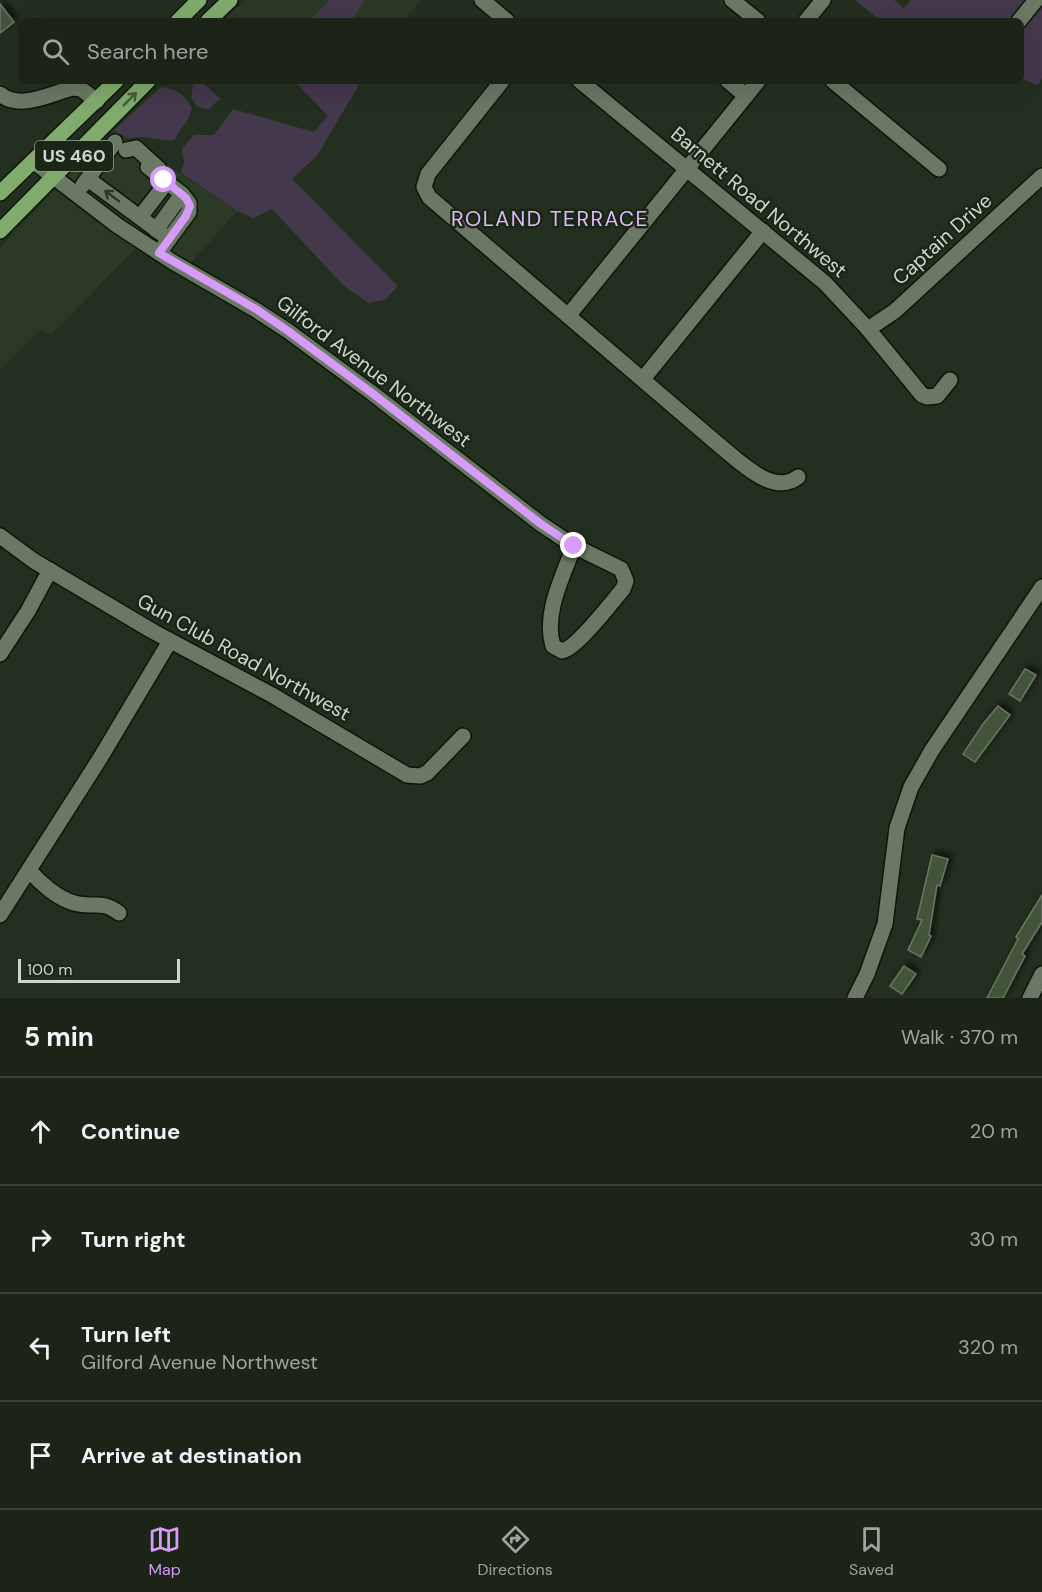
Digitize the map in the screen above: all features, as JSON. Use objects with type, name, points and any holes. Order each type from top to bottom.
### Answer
[{"type":"main road","points":[[181,18],[198,0]]},
{"type":"main road","points":[[211,18],[230,0]]},
{"type":"main road","name":"US 460","points":[[0,193],[113,84]]},
{"type":"main road","name":"US 460","points":[[0,231],[145,84]]},
{"type":"street","points":[[482,0],[503,18]]},
{"type":"street","points":[[733,0],[754,18]]},
{"type":"street","points":[[808,18],[823,0]]},
{"type":"street","points":[[1021,18],[1036,0]]},
{"type":"street","points":[[500,84],[428,174],[424,187],[429,197],[719,445],[758,475],[780,484],[788,483],[798,477]]},
{"type":"street","name":"Barnett Road Northwest","points":[[584,84],[825,283],[868,329],[922,395],[927,398],[937,396],[950,380]]},
{"type":"street","points":[[732,84],[746,96]]},
{"type":"street","points":[[568,316],[756,84]]},
{"type":"street","points":[[837,84],[939,169]]},
{"type":"street","points":[[0,94],[6,99],[26,101],[73,88],[81,89],[96,100]]},
{"type":"street","points":[[99,130],[166,181],[189,203],[189,212],[159,253]]},
{"type":"street","points":[[77,194],[88,178],[131,154],[136,148],[158,166],[166,181]]},
{"type":"street","name":"Gilford Avenue Northwest","points":[[33,161],[118,226],[159,253],[256,309],[288,331],[541,524],[574,546],[621,569],[626,580],[623,589],[579,639],[568,650],[562,651],[557,650],[552,641],[552,611],[574,546]]},
{"type":"street","name":"Captain Drive","points":[[868,329],[895,311],[1042,176]]},
{"type":"street","points":[[88,178],[169,239]]},
{"type":"street","points":[[140,218],[166,181]]},
{"type":"street","points":[[156,230],[182,194]]},
{"type":"street","points":[[643,379],[763,231]]},
{"type":"street","name":"Gun Club Road Northwest","points":[[0,536],[50,570],[170,641],[272,695],[407,775],[420,776],[428,773],[463,736]]},
{"type":"street","points":[[0,654],[50,570]]},
{"type":"street","points":[[855,998],[885,924],[897,828],[911,787],[938,740],[1042,587]]},
{"type":"street","points":[[0,915],[99,760],[170,641]]},
{"type":"street","points":[[29,870],[37,879],[64,899],[89,906],[104,904],[119,913]]},
{"type":"street","points":[[1030,998],[1042,974]]},
{"type":"shaded area","points":[[245,0],[330,0],[311,18],[227,18]]},
{"type":"shaded area","points":[[330,0],[365,0],[354,18],[311,18]]},
{"type":"shaded area","points":[[365,0],[421,0],[406,18],[354,18]]},
{"type":"shaded area","points":[[855,0],[894,0],[904,8],[911,0],[1042,0],[1042,79],[1037,85],[1024,79],[1024,18],[877,18]]},
{"type":"shaded area","points":[[191,84],[204,84],[220,98],[208,110],[197,106],[191,97],[193,86]]},
{"type":"shaded area","points":[[297,84],[359,84],[317,156],[292,179],[398,286],[385,300],[369,303],[344,286],[272,209],[253,218],[237,211],[181,173],[184,162],[182,149],[194,135],[214,135],[233,109],[314,132],[328,116]]},
{"type":"shaded area","points":[[161,87],[179,93],[192,108],[174,140],[139,137],[129,139],[114,130]]},
{"type":"shaded area","points":[[114,130],[237,211],[188,266],[131,227],[67,176]]},
{"type":"shaded area","points":[[57,187],[138,246],[51,335],[41,329],[0,370],[0,248]]},
{"type":"building","points":[[0,4],[14,22],[0,33]]},
{"type":"building","points":[[1025,669],[1036,675],[1020,701],[1009,694]]},
{"type":"building","points":[[998,706],[1010,715],[975,762],[963,754]]},
{"type":"building","points":[[932,855],[948,859],[940,886],[937,885],[929,935],[931,936],[921,957],[908,950],[922,920],[917,919]]},
{"type":"building","points":[[1042,895],[1042,922],[1022,954],[1025,956],[1003,998],[987,998],[1018,939],[1016,937]]},
{"type":"building","points":[[904,966],[916,974],[902,994],[890,986]]},
{"type":"district","name":"ROLAND TERRACE","points":[[550,219]]},
{"type":"route","points":[[164,180],[182,194],[190,206],[189,212],[159,253],[256,309],[288,331],[541,524],[574,546]]}]
